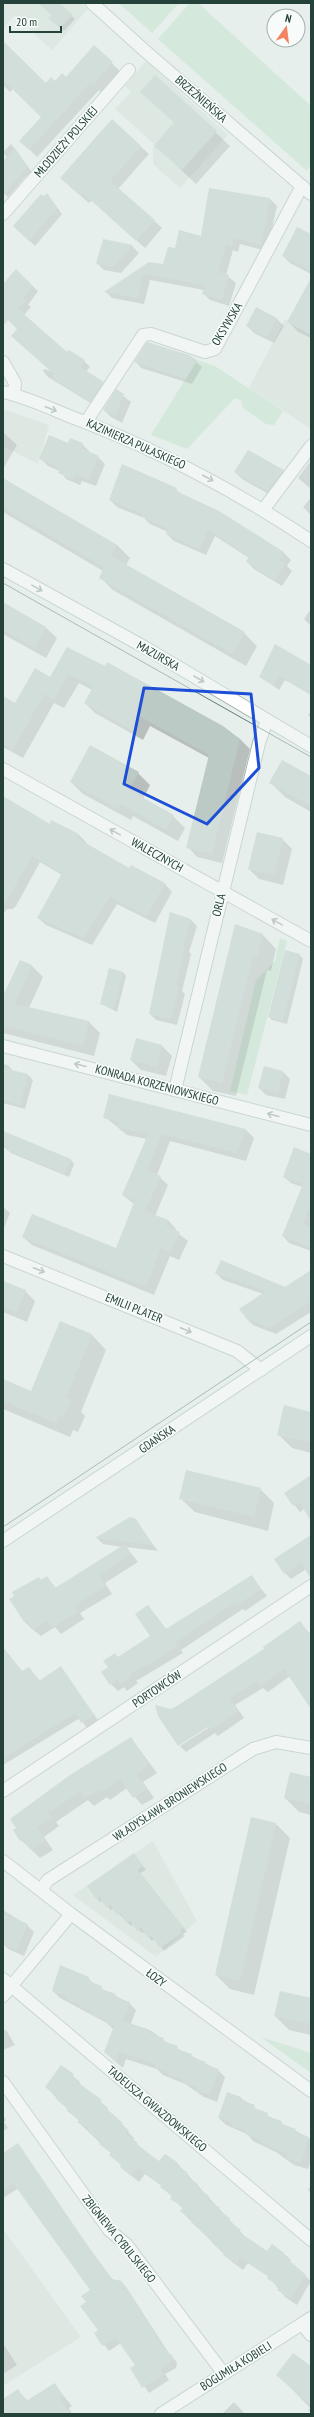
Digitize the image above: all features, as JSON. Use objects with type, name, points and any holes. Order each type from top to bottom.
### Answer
[{"type":"street","name":"BRZEŹNIEŃSKA","points":[[92,3],[306,190]]},
{"type":"street","name":"MŁODZIEŻY POLSKIEJ","points":[[3,214],[130,70]]},
{"type":"street","name":"OKSYWSKA","points":[[86,422],[143,335],[151,334],[205,352],[215,349],[306,190]]},
{"type":"street","points":[[3,362],[15,383],[9,393]]},
{"type":"street","name":"KAZIMIERZA PUŁASKIEGO","points":[[9,393],[86,422],[184,465],[310,538]]},
{"type":"street","points":[[263,510],[311,446]]},
{"type":"street","name":"MAZURSKA","points":[[3,569],[153,652],[311,746]]},
{"type":"street","name":"ORLA","points":[[175,1090],[222,892],[267,720]]},
{"type":"street","name":"WALECZNYCH","points":[[3,769],[311,941]]},
{"type":"street","name":"KONRADA KORZENIOWSKIEGO","points":[[3,1046],[311,1125]]},
{"type":"street","name":"EMILII PLATER","points":[[3,1256],[237,1351],[261,1370]]},
{"type":"street","name":"GDAŃSKA","points":[[3,1541],[311,1336]]},
{"type":"street","name":"PORTOWCÓW","points":[[3,1792],[311,1586]]},
{"type":"street","name":"WŁADYSŁAWA BRONIEWSKIEGO","points":[[41,1890],[48,1880],[253,1749],[276,1742],[311,1748]]},
{"type":"street","name":"ŁOZY","points":[[3,1861],[71,1914],[311,2091]]},
{"type":"street","points":[[3,1996],[7,1982],[71,1914]]},
{"type":"street","name":"TADEUSZA GWIAZDOWSKIEGO","points":[[7,1982],[311,2240]]},
{"type":"street","name":"ZBIGNIEWA CYBULSKIEGO","points":[[3,2082],[109,2230],[127,2245],[224,2374]]},
{"type":"street","points":[[307,2321],[311,2334]]},
{"type":"street","name":"BOGUMIŁA KOBIELI","points":[[161,2414],[307,2321]]},
{"type":"highlighted area","points":[[144,688],[251,694],[259,768],[207,824],[124,784]]},
{"type":"shaded area","points":[[3,3],[81,3],[88,9],[52,50],[14,15],[3,29]]},
{"type":"shaded area","points":[[146,61],[228,135],[180,188],[153,164],[153,143],[115,109],[131,92],[125,86]]},
{"type":"shaded area","points":[[311,306],[311,429],[249,388],[285,319],[299,328]]},
{"type":"shaded area","points":[[3,409],[49,425],[38,464],[3,446]]},
{"type":"shaded area","points":[[153,1841],[197,1921],[156,1957],[73,1895]]},
{"type":"shaded area","points":[[3,2229],[81,2337],[3,2386]]},
{"type":"green space","points":[[119,3],[179,3],[152,33]]},
{"type":"green space","points":[[190,3],[198,3],[311,106],[311,163],[307,171],[158,39]]},
{"type":"green space","points":[[197,360],[215,366],[283,411],[274,425],[266,424],[243,408],[241,400],[235,398],[187,449],[151,435]]},
{"type":"green space","points":[[280,938],[287,941],[247,1095],[230,1091],[256,980],[275,961]]},
{"type":"green space","points":[[261,2037],[311,2053],[311,2073]]},
{"type":"building","points":[[38,3],[60,3],[73,15],[60,28],[48,18],[51,15]]},
{"type":"building","points":[[3,41],[46,83],[51,77],[55,81],[62,73],[66,77],[94,45],[113,62],[93,85],[90,83],[29,150],[19,141],[41,117],[3,80]]},
{"type":"building","points":[[155,75],[217,131],[182,170],[154,146],[174,122],[140,92]]},
{"type":"building","points":[[112,119],[141,146],[110,181],[155,220],[136,241],[83,193],[81,196],[60,178]]},
{"type":"building","points":[[15,148],[28,167],[3,195],[3,161]]},
{"type":"building","points":[[209,188],[270,198],[261,245],[234,238],[232,246],[226,244],[218,272],[229,275],[222,300],[202,294],[205,285],[143,274],[138,298],[104,292],[149,262],[163,264],[168,247],[175,248],[179,230],[201,236]]},
{"type":"building","points":[[47,193],[57,208],[29,241],[13,226],[41,194],[44,196]]},
{"type":"building","points":[[297,227],[311,234],[311,271],[282,256]]},
{"type":"building","points":[[103,239],[133,245],[113,267],[96,264]]},
{"type":"building","points":[[16,269],[32,285],[31,290],[23,298],[26,300],[18,309],[67,352],[69,350],[85,360],[80,367],[104,382],[90,402],[52,378],[54,374],[11,336],[17,329],[8,320],[3,326],[3,284]]},
{"type":"building","points":[[311,278],[311,335],[287,322]]},
{"type":"building","points":[[256,307],[277,318],[267,337],[246,326]]},
{"type":"building","points":[[147,342],[189,355],[197,360],[186,379],[134,362]]},
{"type":"building","points":[[116,389],[124,394],[115,416],[103,410]]},
{"type":"building","points":[[49,435],[68,443],[70,438],[83,443],[81,448],[99,456],[89,480],[75,474],[73,479],[58,473],[60,468],[39,459]]},
{"type":"building","points":[[248,450],[284,470],[267,491],[234,472]]},
{"type":"building","points":[[122,464],[177,488],[176,491],[219,511],[284,552],[279,560],[285,564],[275,580],[246,562],[249,556],[208,530],[199,549],[166,534],[168,529],[142,517],[143,514],[109,500]]},
{"type":"building","points":[[3,478],[117,545],[111,556],[245,632],[232,654],[99,578],[104,567],[3,508]]},
{"type":"building","points":[[3,602],[46,627],[35,648],[3,630]]},
{"type":"building","points":[[275,644],[311,665],[311,694],[279,676],[274,686],[259,677]]},
{"type":"building","points":[[67,647],[105,666],[107,662],[223,726],[240,739],[212,854],[186,848],[209,755],[141,717],[133,731],[84,703],[93,687],[69,674],[54,700],[44,694],[13,750],[3,744],[3,696],[15,703],[35,668],[50,677]]},
{"type":"building","points":[[90,745],[139,772],[129,790],[174,815],[166,830],[121,804],[118,809],[70,782]]},
{"type":"building","points":[[282,760],[311,776],[311,806],[269,783]]},
{"type":"building","points":[[3,796],[50,824],[51,820],[79,834],[77,838],[129,868],[131,865],[165,883],[147,916],[110,897],[84,938],[37,918],[62,873],[32,856],[3,907]]},
{"type":"building","points":[[257,832],[283,838],[274,875],[248,869]]},
{"type":"building","points":[[170,912],[191,919],[183,946],[185,947],[176,986],[179,987],[171,1019],[149,1014]]},
{"type":"building","points":[[235,924],[263,934],[257,957],[253,956],[222,1083],[198,1077]]},
{"type":"building","points":[[285,950],[300,954],[283,1021],[268,1017]]},
{"type":"building","points":[[20,960],[32,965],[15,1004],[89,1021],[83,1046],[6,1026],[3,1032],[3,996]]},
{"type":"building","points":[[109,968],[123,972],[114,1009],[100,1004]]},
{"type":"building","points":[[136,1038],[162,1045],[157,1067],[130,1060]]},
{"type":"building","points":[[264,1066],[283,1071],[278,1093],[258,1088]]},
{"type":"building","points":[[3,1068],[28,1074],[20,1105],[3,1100]]},
{"type":"building","points":[[109,1094],[246,1129],[237,1153],[162,1134],[147,1170],[161,1176],[145,1211],[168,1220],[166,1226],[180,1232],[170,1252],[161,1248],[146,1287],[22,1237],[32,1214],[116,1248],[135,1200],[122,1195],[148,1134],[118,1127],[119,1122],[103,1118]]},
{"type":"building","points":[[3,1131],[71,1159],[65,1174],[7,1150],[8,1147],[3,1145]]},
{"type":"building","points":[[294,1147],[311,1154],[311,1204],[303,1224],[311,1228],[311,1248],[282,1236],[303,1184],[283,1177]]},
{"type":"building","points":[[221,1260],[285,1287],[311,1270],[311,1301],[269,1328],[246,1318],[239,1309],[266,1291],[215,1273]]},
{"type":"building","points":[[3,1281],[26,1290],[17,1312],[3,1307]]},
{"type":"building","points":[[60,1321],[92,1334],[66,1398],[71,1400],[63,1418],[59,1416],[56,1423],[3,1401],[3,1379],[31,1391]]},
{"type":"building","points":[[284,1405],[311,1412],[311,1443],[277,1435]]},
{"type":"building","points":[[186,1470],[261,1488],[254,1517],[179,1499]]},
{"type":"building","points":[[311,1475],[311,1521],[299,1502],[293,1506],[284,1493]]},
{"type":"building","points":[[130,1517],[136,1519],[153,1545],[95,1538]]},
{"type":"building","points":[[311,1535],[311,1579],[301,1563],[284,1574],[274,1559]]},
{"type":"building","points":[[125,1544],[131,1554],[99,1576],[106,1586],[74,1606],[78,1612],[53,1627],[47,1621],[33,1630],[27,1621],[25,1623],[9,1599],[14,1596],[12,1592],[39,1577],[41,1580],[47,1576],[55,1588]]},
{"type":"building","points":[[252,1575],[261,1589],[237,1605],[236,1602],[212,1618],[175,1643],[177,1646],[151,1663],[130,1673],[132,1676],[120,1684],[117,1680],[110,1685],[101,1672],[108,1667],[103,1661],[115,1653],[118,1657],[150,1636],[135,1614],[148,1605],[166,1629]]},
{"type":"building","points":[[300,1621],[311,1637],[311,1709],[284,1669],[260,1686],[257,1681],[229,1698],[238,1711],[210,1730],[208,1727],[178,1746],[158,1716],[155,1705],[171,1709],[179,1705],[264,1649],[263,1647]]},
{"type":"building","points":[[3,1647],[22,1671],[29,1667],[39,1681],[61,1666],[94,1715],[81,1723],[76,1713],[3,1758]]},
{"type":"building","points":[[131,1737],[149,1764],[136,1774],[147,1789],[133,1798],[120,1779],[101,1792],[99,1790],[85,1798],[81,1791],[48,1813],[52,1818],[37,1828],[45,1841],[31,1850],[23,1839],[20,1841],[13,1830],[16,1828],[10,1819],[70,1775]]},
{"type":"building","points":[[290,1772],[311,1777],[311,1804],[284,1798]]},
{"type":"building","points":[[251,1817],[276,1823],[240,1981],[215,1975]]},
{"type":"building","points":[[134,1853],[143,1866],[137,1870],[184,1928],[180,1930],[182,1933],[160,1948],[151,1936],[148,1938],[141,1928],[137,1931],[130,1921],[127,1923],[120,1913],[117,1915],[110,1905],[107,1908],[99,1897],[96,1899],[87,1886]]},
{"type":"building","points":[[3,1914],[28,1924],[16,1950],[3,1944]]},
{"type":"building","points":[[60,1965],[89,1977],[88,1981],[102,1986],[101,1989],[116,1994],[114,1997],[130,2002],[123,2021],[150,2030],[149,2033],[164,2038],[163,2041],[178,2046],[177,2049],[192,2054],[191,2057],[206,2062],[204,2065],[219,2069],[210,2095],[196,2091],[197,2087],[182,2083],[183,2080],[169,2075],[169,2072],[155,2068],[156,2064],[119,2052],[116,2062],[104,2052],[114,2026],[106,2023],[107,2020],[92,2015],[93,2012],[79,2007],[80,2004],[66,2000],[67,1996],[52,1991]]},
{"type":"building","points":[[280,1991],[311,1998],[311,2024],[274,2016]]},
{"type":"building","points":[[61,2065],[74,2074],[72,2077],[102,2100],[100,2103],[123,2123],[121,2126],[128,2130],[125,2133],[138,2143],[136,2144],[159,2161],[165,2154],[177,2162],[176,2165],[188,2173],[186,2176],[198,2184],[196,2187],[209,2196],[207,2199],[220,2208],[218,2210],[230,2218],[229,2221],[241,2230],[239,2232],[267,2251],[272,2244],[284,2253],[283,2255],[306,2275],[290,2298],[277,2290],[279,2287],[267,2278],[268,2276],[241,2257],[236,2264],[223,2255],[225,2253],[213,2244],[214,2242],[191,2222],[193,2220],[180,2211],[183,2207],[170,2199],[172,2196],[160,2187],[162,2185],[138,2168],[131,2176],[120,2167],[121,2165],[109,2155],[111,2153],[99,2144],[101,2141],[88,2132],[90,2130],[77,2122],[79,2120],[67,2111],[68,2109],[56,2099],[58,2097],[45,2087]]},
{"type":"building","points":[[227,2092],[241,2097],[240,2100],[255,2105],[254,2108],[268,2113],[267,2116],[282,2121],[281,2124],[296,2129],[295,2132],[309,2137],[301,2163],[286,2158],[287,2154],[259,2142],[260,2139],[245,2134],[246,2131],[232,2126],[233,2123],[218,2118]]},
{"type":"building","points":[[18,2143],[87,2245],[112,2279],[121,2281],[166,2351],[173,2356],[171,2362],[160,2369],[164,2374],[142,2388],[130,2368],[135,2365],[116,2338],[102,2346],[94,2333],[98,2330],[80,2306],[86,2302],[81,2296],[90,2290],[13,2183],[3,2190],[3,2153]]},
{"type":"building","points":[[293,2353],[311,2366],[311,2406],[276,2375]]},
{"type":"building","points":[[55,2383],[63,2396],[60,2398],[70,2414],[3,2414],[3,2399],[18,2389],[26,2401]]},
{"type":"tram line","points":[[3,583],[311,757]]},
{"type":"tram line","points":[[3,1527],[311,1322]]}]
